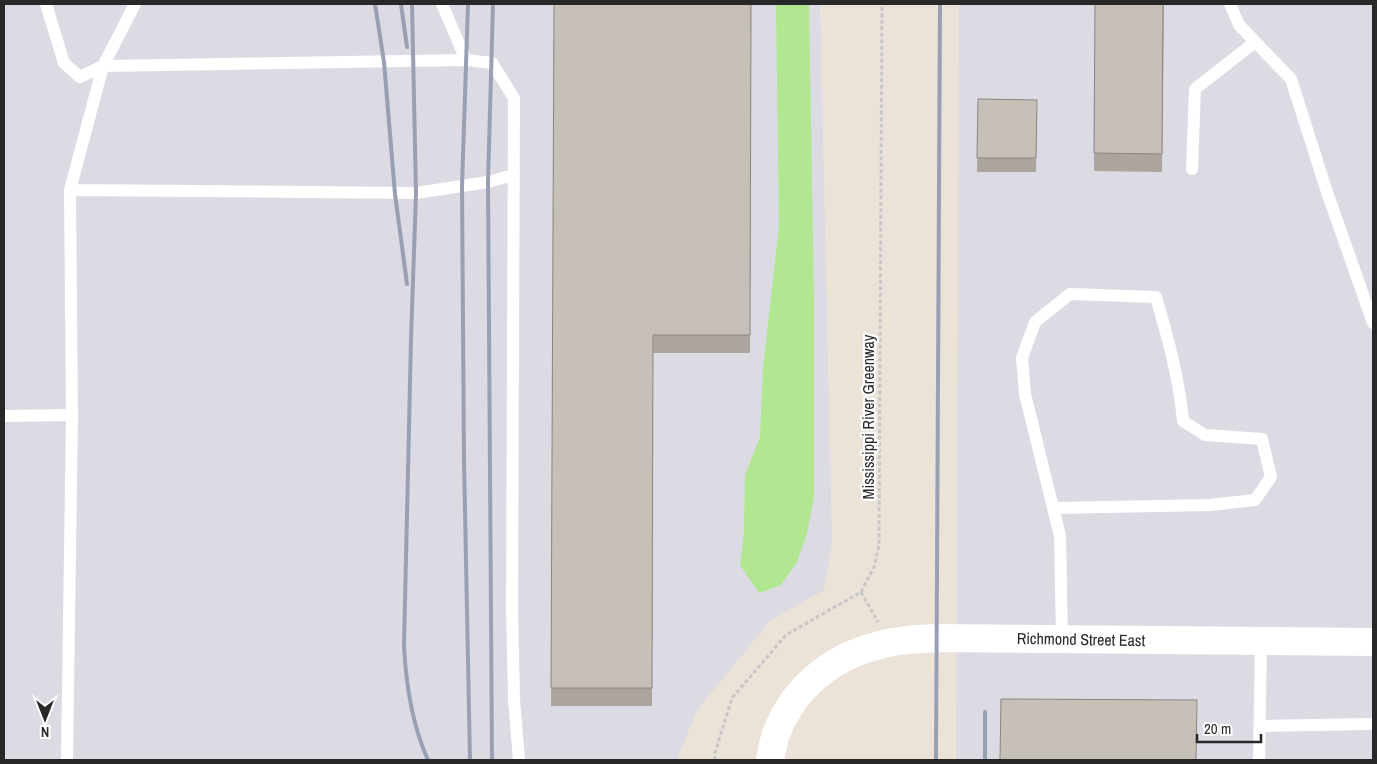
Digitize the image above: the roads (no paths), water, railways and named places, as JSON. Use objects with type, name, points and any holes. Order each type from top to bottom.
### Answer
[{"type":"street","name":"Richmond Street East","points":[[770,760],[775,736],[788,708],[802,688],[822,671],[847,657],[875,646],[890,643],[938,638],[1373,642]]},
{"type":"lane","points":[[46,4],[64,63],[80,77],[102,66],[466,60],[492,64],[514,98],[512,608],[514,699],[519,760]]},
{"type":"lane","points":[[67,760],[72,415],[70,190],[102,66],[135,4]]},
{"type":"lane","points":[[442,4],[466,60]]},
{"type":"lane","points":[[1230,4],[1239,25],[1291,79],[1327,192],[1373,323]]},
{"type":"lane","points":[[1192,169],[1194,89],[1255,42]]},
{"type":"lane","points":[[70,190],[416,194],[488,182],[514,175]]},
{"type":"lane","points":[[1054,508],[1210,504],[1256,500],[1271,477],[1262,439],[1205,434],[1183,421],[1180,392],[1172,351],[1156,297],[1070,294],[1035,322],[1022,358],[1025,394],[1060,536],[1062,639]]},
{"type":"lane","points":[[4,416],[72,415]]},
{"type":"lane","points":[[1259,760],[1261,641]]},
{"type":"lane","points":[[1260,726],[1373,724]]},
{"type":"railway","points":[[375,4],[384,62],[395,194],[407,284]]},
{"type":"railway","points":[[401,4],[407,47]]},
{"type":"railway","points":[[412,4],[416,193],[404,646],[406,675],[414,719],[428,760]]},
{"type":"railway","points":[[468,4],[462,186],[464,460],[470,760]]},
{"type":"railway","points":[[492,760],[488,182],[493,4]]},
{"type":"railway","points":[[936,760],[940,4]]},
{"type":"railway","points":[[985,712],[985,760]]}]
